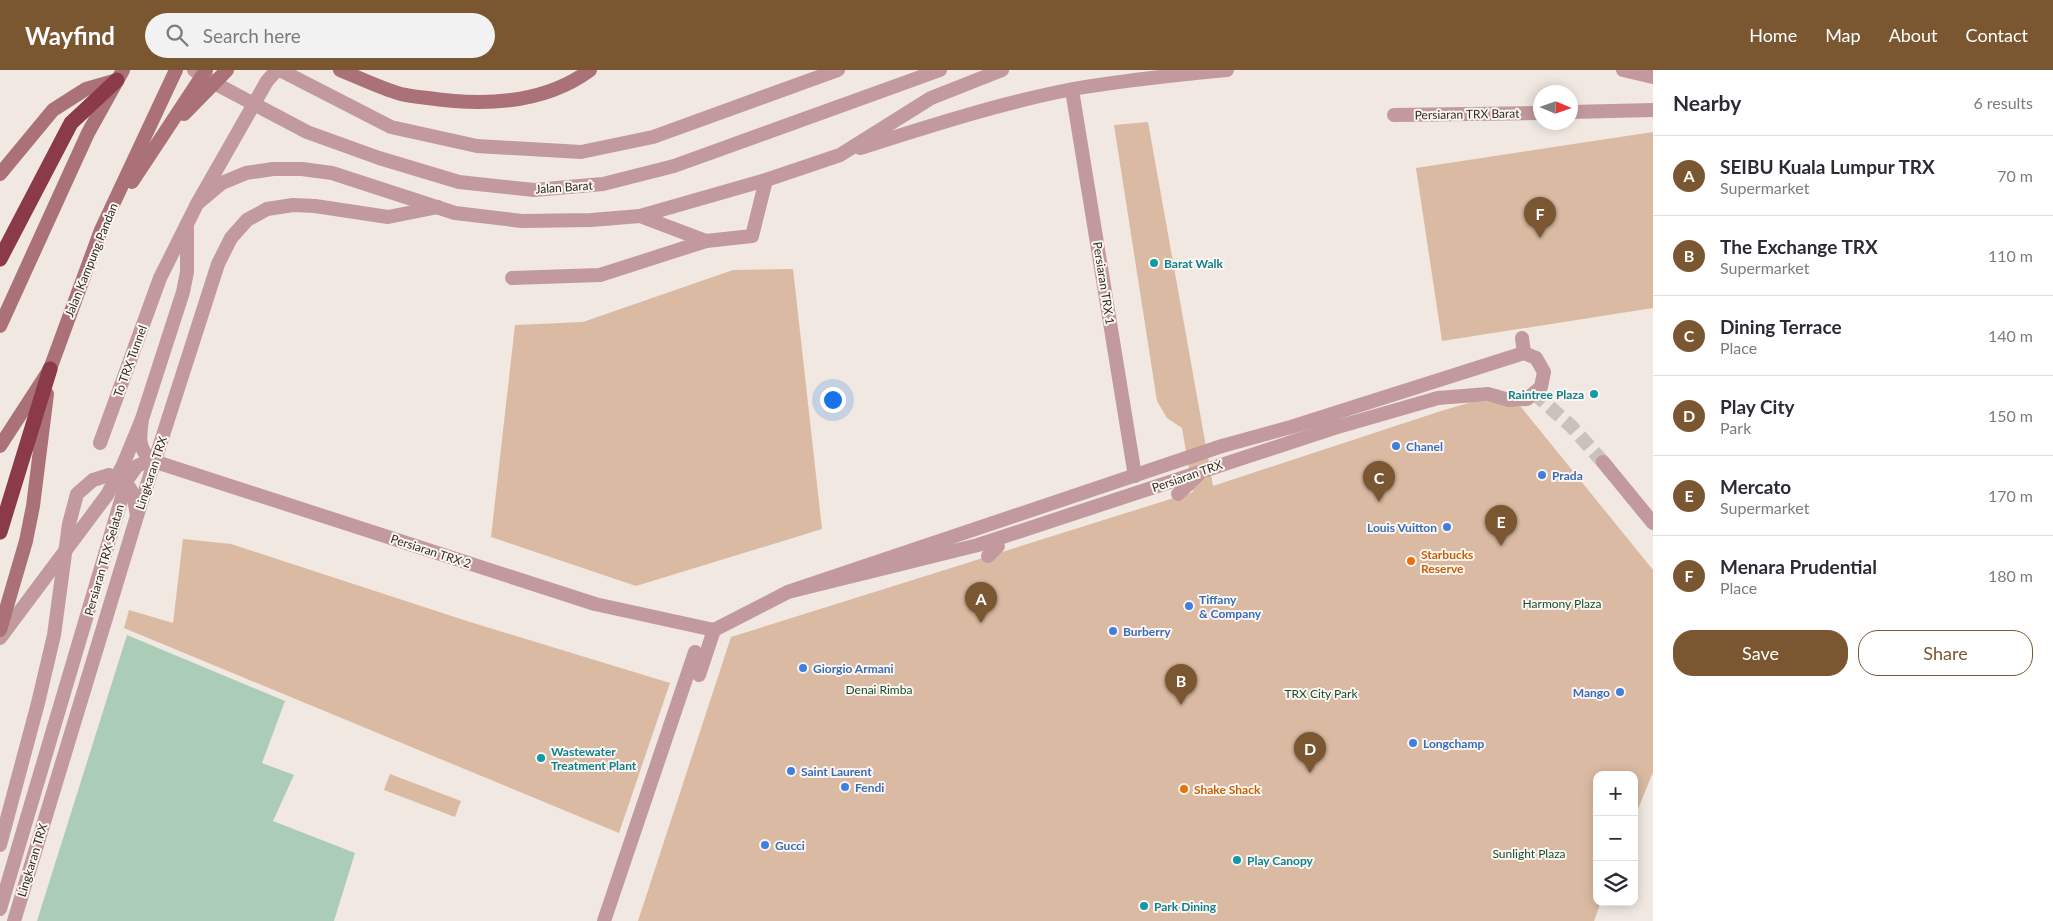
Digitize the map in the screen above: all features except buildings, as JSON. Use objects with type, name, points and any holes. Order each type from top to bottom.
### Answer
[{"type":"highway","points":[[0,259],[71,123],[120,75]]},
{"type":"highway","points":[[0,532],[50,369]]},
{"type":"main road","name":"Jalan Kampung Pandan","points":[[0,446],[50,369],[101,230],[176,70]]},
{"type":"main road","points":[[101,230],[206,70]]},
{"type":"main road","points":[[157,142],[226,70]]},
{"type":"main road","points":[[340,70],[402,94],[472,103],[508,100],[540,94],[563,87],[590,70]]},
{"type":"main road","points":[[0,174],[52,110],[86,88],[120,75]]},
{"type":"main road","points":[[0,326],[88,133],[120,75]]},
{"type":"main road","points":[[0,630],[26,541],[33,506],[50,369]]},
{"type":"street","name":"Jalan Barat","points":[[194,70],[307,132],[379,158],[459,182],[534,190],[603,184],[674,166],[940,70]]},
{"type":"street","points":[[279,70],[391,127],[477,146],[581,152],[653,137],[838,70]]},
{"type":"street","name":"To TRX Tunnel","points":[[100,443],[160,278],[187,222],[267,81],[279,70]]},
{"type":"street","points":[[840,155],[931,98],[1002,70]]},
{"type":"street","points":[[197,204],[222,183],[246,173],[272,169],[302,169],[332,173],[455,213],[522,221],[591,220],[640,216],[766,180],[993,107],[1072,90],[1143,79],[1227,70]]},
{"type":"street","points":[[1623,70],[1653,77]]},
{"type":"street","name":"Persiaran TRX 1","points":[[1072,90],[1135,476]]},
{"type":"street","points":[[1578,112],[1653,110]]},
{"type":"street","name":"Persiaran TRX Barat","points":[[1394,115],[1533,112]]},
{"type":"street","points":[[512,278],[600,276],[706,241],[752,236],[766,180]]},
{"type":"street","name":"Lingkaran TRX","points":[[14,921],[137,516],[218,264],[231,238],[247,220],[267,209],[293,205],[315,206],[388,218],[438,208]]},
{"type":"street","points":[[640,216],[706,241]]},
{"type":"street","points":[[0,638],[107,494],[123,465],[142,419],[183,292],[187,272],[187,222]]},
{"type":"street","points":[[1522,338],[1524,353]]},
{"type":"street","name":"Persiaran TRX","points":[[714,630],[788,592],[1222,446],[1292,427],[1524,353],[1536,358],[1544,372],[1541,387],[1527,399],[1509,400],[1488,394],[1438,398],[1334,428],[1200,473],[993,549],[788,592]]},
{"type":"street","points":[[142,419],[140,440],[142,451],[150,460]]},
{"type":"street","name":"Persiaran TRX 2","points":[[150,460],[595,604],[714,630]]},
{"type":"street","name":"Persiaran TRX Selatan","points":[[0,909],[127,480],[137,466],[150,460]]},
{"type":"street","points":[[1603,462],[1653,523]]},
{"type":"street","points":[[1178,494],[1200,473]]},
{"type":"street","points":[[0,845],[34,721],[54,635],[69,524],[77,494],[93,480],[109,475],[125,482],[132,490],[137,516]]},
{"type":"street","points":[[699,675],[714,630]]},
{"type":"street","points":[[604,921],[695,652]]},
{"type":"green space","points":[[127,635],[285,701],[262,763],[294,775],[273,821],[355,853],[334,921],[37,921]]},
{"type":"tunnel","points":[[1534,393],[1571,426],[1603,462]]},
{"type":"place","name":"Menara Prudential","points":[[1540,238]]},
{"type":"place","name":"Barat Walk","points":[[1154,263]]},
{"type":"place","name":"Raintree Plaza","points":[[1594,394]]},
{"type":"place","name":"Chanel","points":[[1396,446]]},
{"type":"place","name":"Prada","points":[[1542,475]]},
{"type":"place","name":"Dining Terrace","points":[[1379,502]]},
{"type":"place","name":"Louis Vuitton","points":[[1447,527]]},
{"type":"place","name":"Mercato","points":[[1501,546]]},
{"type":"place","name":"Starbucks Reserve","points":[[1411,561]]},
{"type":"place","name":"Tiffany & Company","points":[[1189,606]]},
{"type":"place","name":"SEIBU Kuala Lumpur TRX","points":[[981,623]]},
{"type":"place","name":"Burberry","points":[[1113,631]]},
{"type":"place","name":"Giorgio Armani","points":[[803,668]]},
{"type":"place","name":"Mango","points":[[1620,692]]},
{"type":"place","name":"The Exchange TRX","points":[[1181,705]]},
{"type":"place","name":"Longchamp","points":[[1413,743]]},
{"type":"place","name":"Wastewater Treatment Plant","points":[[541,758]]},
{"type":"place","name":"Saint Laurent","points":[[791,771]]},
{"type":"place","name":"Play City","points":[[1310,773]]},
{"type":"place","name":"Fendi","points":[[845,787]]},
{"type":"place","name":"Shake Shack","points":[[1184,789]]},
{"type":"place","name":"Gucci","points":[[765,845]]},
{"type":"place","name":"Play Canopy","points":[[1237,860]]},
{"type":"place","name":"Park Dining","points":[[1144,906]]},
{"type":"park label","name":"Harmony Plaza","points":[[1562,603]]},
{"type":"park label","name":"Denai Rimba","points":[[879,689]]},
{"type":"park label","name":"TRX City Park","points":[[1321,693]]},
{"type":"park label","name":"Sunlight Plaza","points":[[1529,853]]}]
